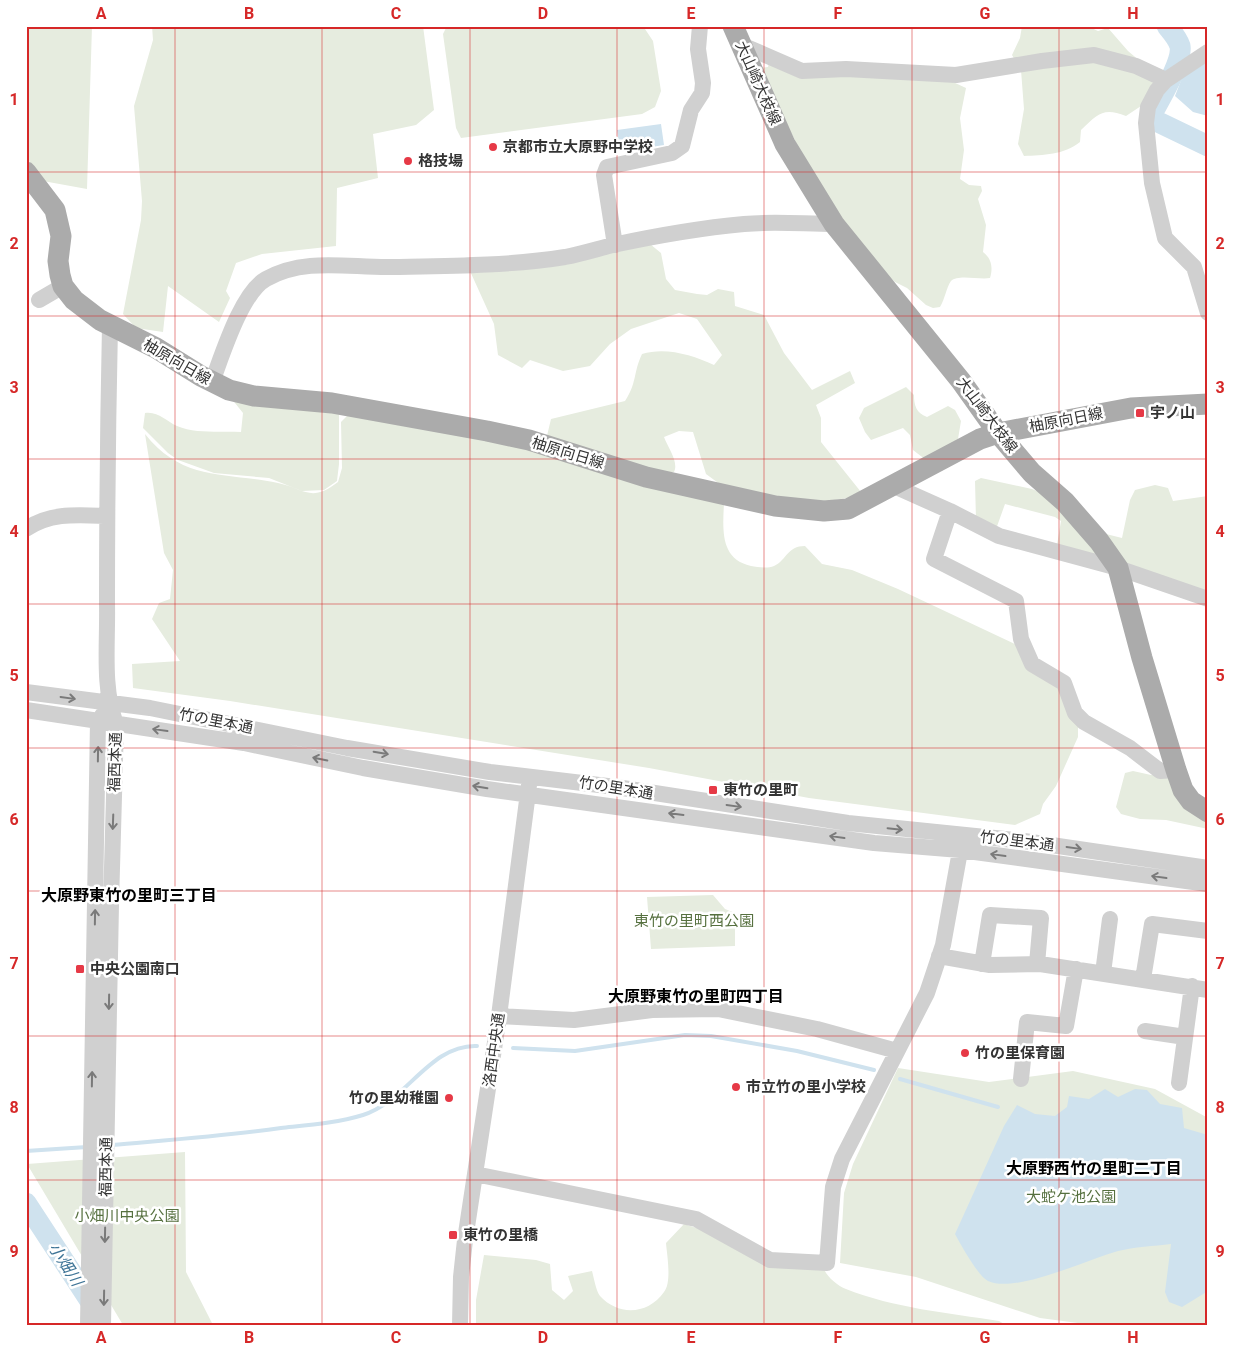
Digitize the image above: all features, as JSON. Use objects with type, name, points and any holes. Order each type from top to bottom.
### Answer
[{"type":"main road","name":"大山崎大枝線","points":[[733,26],[785,144],[834,224],[961,381],[998,434],[1032,473],[1065,502],[1099,541],[1118,568],[1142,658],[1183,790],[1191,801],[1208,812]]},
{"type":"main road","points":[[26,172],[55,210],[61,236],[58,260],[63,286]]},
{"type":"main road","name":"柚原向日線","points":[[63,286],[74,300],[95,317],[156,348],[212,382],[229,390],[250,395],[332,403],[487,431],[529,440],[646,477],[775,506],[837,511],[848,509],[980,440],[998,434],[1131,408],[1208,404]]},
{"type":"street","points":[[615,245],[604,175],[607,167],[672,153],[682,146],[691,110],[702,92],[703,83],[698,49],[700,26]]},
{"type":"street","points":[[743,50],[749,48],[802,71],[846,69],[956,75],[1042,60],[1094,55],[1170,77]]},
{"type":"street","points":[[1208,52],[1170,77],[1157,90],[1148,107],[1146,123],[1152,183],[1165,238],[1194,267],[1208,313]]},
{"type":"street","points":[[212,382],[234,324],[253,292],[263,280],[276,274],[305,266],[327,264],[389,267],[530,261],[743,224],[834,224]]},
{"type":"street","points":[[39,300],[63,286]]},
{"type":"street","points":[[109,704],[107,516],[110,325]]},
{"type":"street","points":[[894,486],[950,511],[999,536],[1118,568],[1208,599]]},
{"type":"street","points":[[950,511],[934,559],[1016,601],[1021,639],[1032,664],[1064,683],[1075,713],[1084,722],[1130,748],[1160,770],[1176,770]]},
{"type":"street","points":[[26,529],[44,519],[57,516],[107,516]]},
{"type":"street","name":"竹の里本通","points":[[26,692],[150,708],[347,748],[490,772],[530,775],[848,823],[1208,884]]},
{"type":"street","name":"福西本通","points":[[103,1325],[104,1271],[99,1151],[98,722],[109,704]]},
{"type":"street","name":"福西本通","points":[[99,1128],[116,724],[109,704]]},
{"type":"street","name":"竹の里本通","points":[[26,710],[244,743],[363,768],[528,794],[865,842],[1024,840],[1208,868]]},
{"type":"street","name":"洛西中央通","points":[[460,1325],[460,1277],[499,1016],[530,775]]},
{"type":"street","points":[[475,1174],[696,1219],[770,1260],[827,1262],[833,1187],[842,1159],[927,993],[939,956],[952,899],[961,842]]},
{"type":"street","points":[[982,964],[990,915],[1041,918],[1037,964]]},
{"type":"street","points":[[1103,973],[1110,919]]},
{"type":"street","points":[[1143,979],[1152,924],[1208,931]]},
{"type":"street","points":[[939,956],[982,964],[1037,964],[1200,988],[1186,1037],[1179,1083]]},
{"type":"street","points":[[1021,1079],[1027,1022],[1066,1026],[1076,969]]},
{"type":"street","points":[[499,1016],[574,1020],[652,1010],[718,1009],[817,1029],[897,1051]]},
{"type":"street","points":[[1144,1032],[1186,1037]]},
{"type":"street","name":"福西本通","points":[[88,1325],[89,1250],[99,1151]]},
{"type":"green space","points":[[26,26],[92,26],[87,189],[43,181],[26,157]]},
{"type":"green space","points":[[152,26],[423,26],[434,110],[416,125],[373,134],[378,178],[337,188],[336,246],[262,254],[236,263],[226,291],[230,298],[219,322],[168,286],[163,332],[136,328],[123,314],[141,220],[142,201],[134,106],[153,40]]},
{"type":"green space","points":[[447,26],[643,26],[653,41],[661,91],[655,107],[642,114],[461,138],[456,128],[443,34]]},
{"type":"green space","points":[[1022,26],[1087,26],[1098,31],[1108,28],[1128,51],[1160,78],[1144,104],[1126,116],[1106,112],[1097,116],[1081,130],[1080,142],[1074,146],[1053,154],[1024,156],[1018,144],[1024,109],[1021,70],[1012,55],[1020,38]]},
{"type":"green space","points":[[769,62],[953,82],[966,88],[960,118],[964,150],[960,179],[969,185],[981,186],[982,191],[978,199],[986,225],[983,252],[991,264],[990,278],[954,279],[949,284],[940,307],[933,308],[926,305],[907,288],[895,282],[881,270],[829,209],[759,68],[768,67]]},
{"type":"green space","points":[[650,244],[661,253],[666,279],[675,290],[707,295],[718,289],[734,292],[735,306],[764,315],[784,353],[812,390],[850,371],[855,383],[816,405],[821,418],[821,442],[861,492],[853,497],[811,504],[721,485],[706,474],[693,432],[679,431],[664,437],[674,459],[674,472],[654,473],[546,440],[551,419],[625,401],[629,395],[642,354],[660,351],[679,353],[714,365],[722,355],[697,319],[679,313],[631,329],[610,344],[590,366],[563,371],[530,360],[522,368],[498,355],[494,324],[470,271]]},
{"type":"green space","points":[[906,387],[914,395],[916,408],[923,415],[927,417],[948,406],[955,410],[961,421],[958,439],[926,460],[913,450],[910,435],[903,428],[871,440],[859,418],[864,408]]},
{"type":"green space","points":[[231,398],[339,411],[339,464],[337,481],[324,490],[302,491],[269,478],[214,473],[178,460],[168,453],[143,428],[145,413],[154,413],[184,429],[208,432],[241,432],[243,413]]},
{"type":"green space","points":[[349,414],[479,435],[724,502],[723,522],[725,541],[733,557],[741,562],[757,567],[771,567],[794,548],[805,546],[822,564],[852,570],[898,589],[1017,645],[1063,691],[1078,726],[1078,737],[1056,786],[1043,804],[1040,814],[1015,825],[809,798],[649,768],[230,701],[133,688],[132,664],[180,661],[152,619],[159,603],[170,599],[173,570],[164,553],[145,434],[159,449],[174,460],[190,468],[278,483],[308,493],[314,493],[321,492],[338,482],[342,468],[341,422]]},
{"type":"green space","points":[[981,478],[1032,489],[1055,499],[1114,563],[1056,551],[1061,521],[1055,517],[1005,504],[995,532],[976,520],[975,481]]},
{"type":"green space","points":[[1155,485],[1168,488],[1173,501],[1208,496],[1208,595],[1132,572],[1106,534],[1122,538],[1130,500],[1135,490]]},
{"type":"green space","points":[[1133,771],[1151,775],[1171,772],[1208,815],[1208,829],[1166,820],[1140,819],[1121,814],[1116,807],[1125,773]]},
{"type":"green space","name":"東竹の里町西公園","points":[[713,895],[725,909],[735,913],[735,946],[651,949],[647,897]]},
{"type":"green space","name":"大蛇ケ池公園","points":[[898,1068],[989,1082],[1073,1071],[1155,1089],[1208,1118],[1208,1325],[1093,1325],[1040,1318],[916,1277],[840,1263],[844,1193],[853,1164]]},
{"type":"green space","name":"小畑川中央公園","points":[[185,1152],[186,1272],[213,1325],[123,1325],[27,1164]]},
{"type":"green space","points":[[684,1224],[824,1269],[830,1278],[840,1286],[864,1296],[921,1309],[999,1321],[1006,1325],[476,1325],[476,1300],[484,1255],[536,1260],[550,1264],[552,1290],[564,1300],[573,1291],[568,1276],[592,1271],[596,1288],[600,1296],[607,1303],[624,1310],[641,1309],[657,1300],[664,1292],[668,1282],[666,1243]]},
{"type":"water","points":[[1203,63],[1208,65],[1208,116],[1193,112],[1175,96],[1182,78]]},
{"type":"water","points":[[661,124],[664,145],[620,152],[617,130]]},
{"type":"water","points":[[1105,1089],[1118,1097],[1135,1089],[1147,1090],[1160,1104],[1182,1108],[1184,1128],[1208,1135],[1208,1291],[1182,1307],[1169,1302],[1165,1292],[1171,1244],[1118,1251],[1052,1274],[1016,1283],[1000,1284],[988,1281],[979,1273],[955,1234],[1004,1126],[1017,1105],[1035,1114],[1055,1116],[1067,1107],[1069,1096],[1089,1099]]},
{"type":"waterway","points":[[1167,26],[1178,41],[1180,53],[1170,80],[1153,112],[1154,120],[1208,146]]},
{"type":"waterway","points":[[513,1048],[575,1051],[685,1035],[711,1036],[797,1051],[874,1070]]},
{"type":"waterway","points":[[112,1145],[197,1138],[353,1118],[378,1108],[445,1054],[460,1048],[477,1046]]},
{"type":"waterway","points":[[900,1079],[998,1107]]},
{"type":"waterway","points":[[26,1151],[87,1147]]},
{"type":"waterway","name":"小畑川","points":[[26,1203],[96,1310]]},
{"type":"place","name":"京都市立大原野中学校","points":[[493,147]]},
{"type":"place","name":"格技場","points":[[408,161]]},
{"type":"place","name":"宇ノ山","points":[[1140,413]]},
{"type":"place","name":"東竹の里町","points":[[713,790]]},
{"type":"place","name":"中央公園南口","points":[[80,969]]},
{"type":"place","name":"竹の里保育園","points":[[965,1053]]},
{"type":"place","name":"市立竹の里小学校","points":[[736,1087]]},
{"type":"place","name":"竹の里幼稚園","points":[[449,1098]]},
{"type":"place","name":"東竹の里橋","points":[[453,1235]]},
{"type":"district","name":"大原野東竹の里町三丁目","points":[[129,895]]},
{"type":"district","name":"大原野東竹の里町四丁目","points":[[696,996]]},
{"type":"district","name":"大原野西竹の里町二丁目","points":[[1094,1168]]}]
